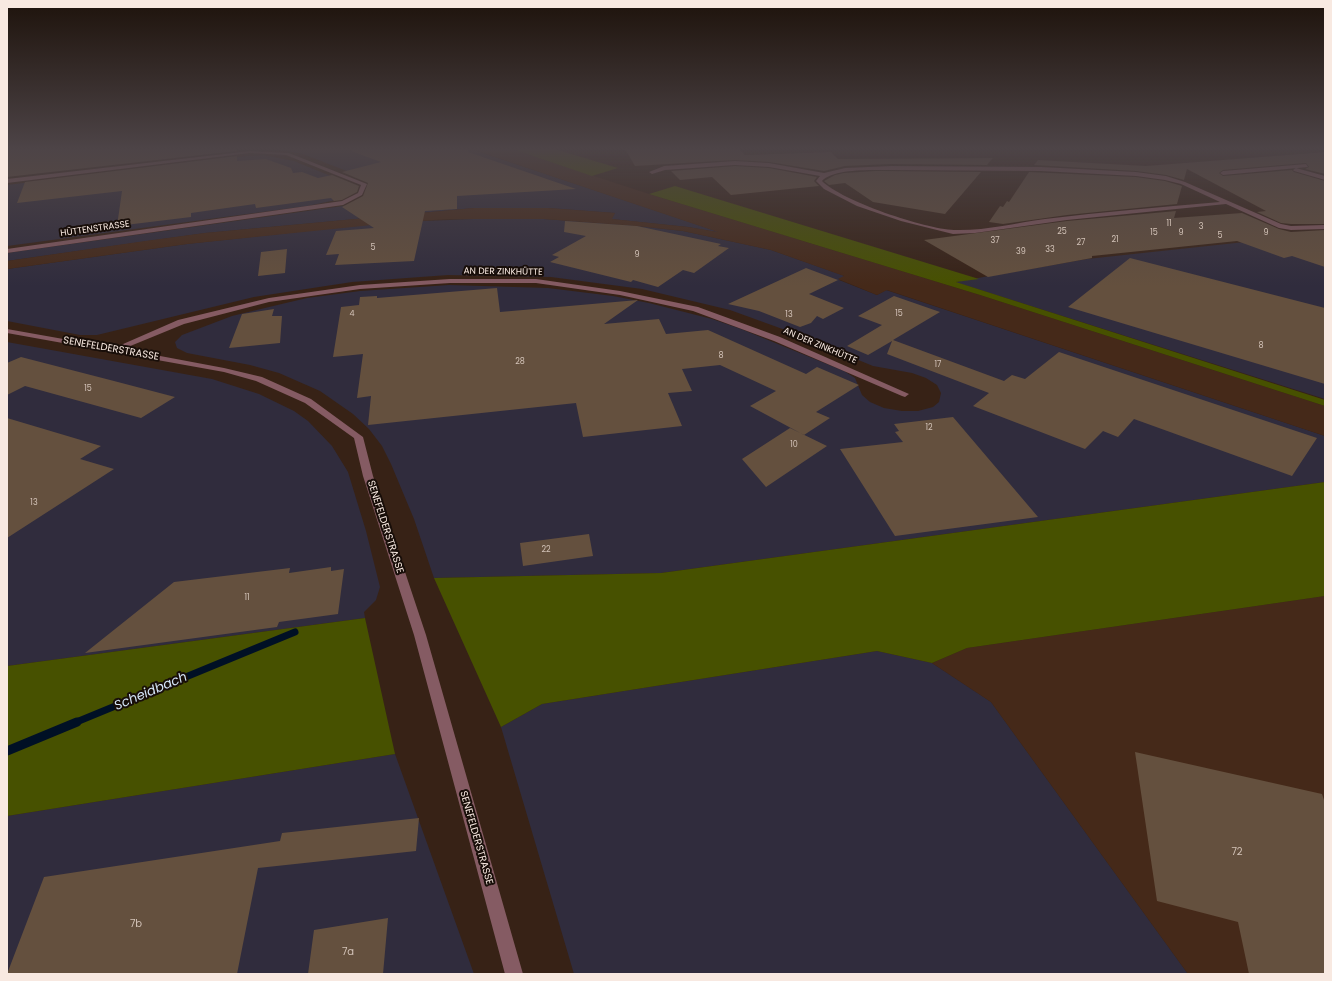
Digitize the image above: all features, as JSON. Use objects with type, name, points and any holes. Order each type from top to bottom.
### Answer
[{"type":"street","name":"HÜTTENSTRASSE","points":[[7,251],[343,203],[359,195]]},
{"type":"street","points":[[834,195],[874,210],[952,232],[1108,214],[1227,203]]},
{"type":"street","points":[[1208,195],[1280,226],[1291,228],[1325,227]]},
{"type":"street","name":"AN DER ZINKHÜTTE","points":[[115,350],[181,322],[269,300],[360,287],[450,281],[536,281],[620,293],[695,309],[777,339],[905,394]]},
{"type":"street","name":"SENEFELDERSTRASSE","points":[[7,330],[224,370],[259,379],[308,401],[358,437],[368,476],[420,635],[514,974]]},
{"type":"shaded area","points":[[7,195],[338,195],[336,200],[307,206],[7,246]]},
{"type":"shaded area","points":[[369,195],[608,195],[722,233],[688,227],[611,219],[615,213],[548,208],[474,208],[205,233],[7,261],[7,253],[343,206],[357,202]]},
{"type":"shaded area","points":[[607,195],[652,195],[980,295],[1325,406],[1325,436],[887,290],[877,295],[838,279],[844,276],[771,250],[683,231],[544,219],[450,219],[401,222],[187,244],[7,269],[7,261],[205,233],[474,208],[548,208],[615,213],[612,219],[688,227],[718,232]]},
{"type":"shaded area","points":[[497,218],[544,219],[683,231],[771,250],[845,276],[839,280],[877,295],[886,290],[1325,436],[1325,482],[661,573],[434,578],[414,519],[391,464],[382,446],[369,429],[353,414],[320,391],[279,373],[250,365],[187,353],[177,348],[175,342],[182,335],[232,316],[307,298],[360,291],[449,285],[548,288],[613,296],[649,303],[712,319],[741,329],[844,371],[855,378],[862,395],[870,402],[884,408],[902,411],[918,411],[933,407],[939,402],[941,393],[937,385],[926,378],[912,373],[873,366],[788,331],[730,310],[642,289],[551,277],[448,275],[352,282],[254,297],[97,335],[80,335],[7,321],[7,269],[187,244],[352,226],[401,222]]},
{"type":"shaded area","points":[[1325,230],[1325,399],[955,282],[1087,259],[1254,241]]},
{"type":"shaded area","points":[[7,342],[212,379],[259,394],[294,411],[308,421],[332,446],[348,472],[366,531],[380,587],[376,600],[364,612],[365,618],[7,666]]},
{"type":"shaded area","points":[[1325,596],[1325,974],[1188,974],[991,702],[932,663],[967,648]]},
{"type":"shaded area","points":[[877,651],[932,663],[991,702],[1188,974],[574,974],[501,727],[542,704]]},
{"type":"shaded area","points":[[395,754],[474,974],[7,974],[7,816]]},
{"type":"green space","points":[[652,195],[704,195],[979,279],[956,282],[1325,400],[1325,406],[980,295]]},
{"type":"green space","points":[[1325,482],[1325,596],[967,648],[932,663],[877,651],[542,704],[501,727],[434,578],[661,573]]},
{"type":"green space","points":[[365,618],[395,754],[7,816],[7,666]]},
{"type":"building","points":[[20,195],[89,195],[17,203]]},
{"type":"building","points":[[121,195],[352,195],[342,200],[334,201],[331,198],[256,208],[255,204],[191,213],[191,217],[117,226]]},
{"type":"building","points":[[363,195],[478,195],[457,196],[457,209],[425,211],[414,261],[335,265],[339,254],[326,255],[336,231],[374,228],[342,207]]},
{"type":"building","points":[[862,195],[961,195],[945,214],[873,202]]},
{"type":"building","points":[[1014,195],[1180,195],[1177,204],[1067,215],[1003,224],[989,222],[1000,206],[1003,207],[1007,201],[1009,202]]},
{"type":"building","points":[[1235,195],[1325,195],[1325,224],[1281,223],[1257,212],[1266,211]]},
{"type":"building","points":[[1176,211],[1174,218],[1242,213],[1279,229],[1291,232],[1325,230],[1325,267],[1292,256],[1284,258],[1237,241],[1092,256],[1092,258],[988,277],[924,240],[1067,221]]},
{"type":"building","points":[[565,221],[637,226],[721,244],[718,246],[729,248],[694,273],[683,270],[658,287],[633,280],[631,282],[550,262],[559,257],[552,255],[586,236],[564,232]]},
{"type":"building","points":[[287,249],[285,273],[258,276],[261,252]]},
{"type":"building","points":[[1130,258],[1325,308],[1325,384],[1068,307]]},
{"type":"building","points":[[806,268],[838,280],[809,294],[844,308],[823,319],[817,316],[811,323],[800,327],[759,311],[728,304]]},
{"type":"building","points":[[497,288],[500,312],[638,300],[604,324],[659,319],[666,334],[708,330],[806,374],[817,367],[859,385],[816,412],[830,418],[804,435],[750,406],[776,391],[720,365],[682,369],[692,391],[668,393],[682,426],[583,437],[576,403],[368,425],[371,396],[357,398],[363,354],[333,357],[341,307],[359,305],[360,297],[377,296],[377,298]]},
{"type":"building","points":[[894,296],[940,312],[893,340],[1004,381],[1012,375],[1025,379],[1059,352],[1317,438],[1292,476],[1134,419],[1118,437],[1103,431],[1085,449],[973,406],[989,393],[887,354],[892,341],[868,355],[847,346],[882,325],[858,316]]},
{"type":"building","points":[[274,309],[272,316],[282,316],[280,343],[229,348],[242,314]]},
{"type":"building","points":[[21,357],[175,397],[141,418],[25,386],[7,395],[7,363]]},
{"type":"building","points":[[953,417],[1038,517],[895,536],[840,449],[903,442],[895,432],[899,431],[894,424]]},
{"type":"building","points":[[7,418],[101,446],[80,459],[114,469],[7,538]]},
{"type":"building","points":[[790,428],[827,446],[766,487],[742,459]]},
{"type":"building","points":[[589,534],[593,556],[523,566],[520,543]]},
{"type":"building","points":[[331,567],[331,571],[344,569],[338,614],[279,622],[277,627],[85,653],[174,582],[290,568],[289,573]]},
{"type":"building","points":[[1135,752],[1322,794],[1325,803],[1325,974],[1249,974],[1238,922],[1157,901]]},
{"type":"building","points":[[419,818],[416,851],[258,868],[237,974],[7,974],[44,877],[280,841],[282,833]]},
{"type":"building","points":[[388,918],[383,974],[308,974],[314,930]]},
{"type":"waterway","name":"Scheidbach","points":[[74,723],[295,632]]},
{"type":"waterway","name":"Scheidbach","points":[[7,751],[77,722]]}]
